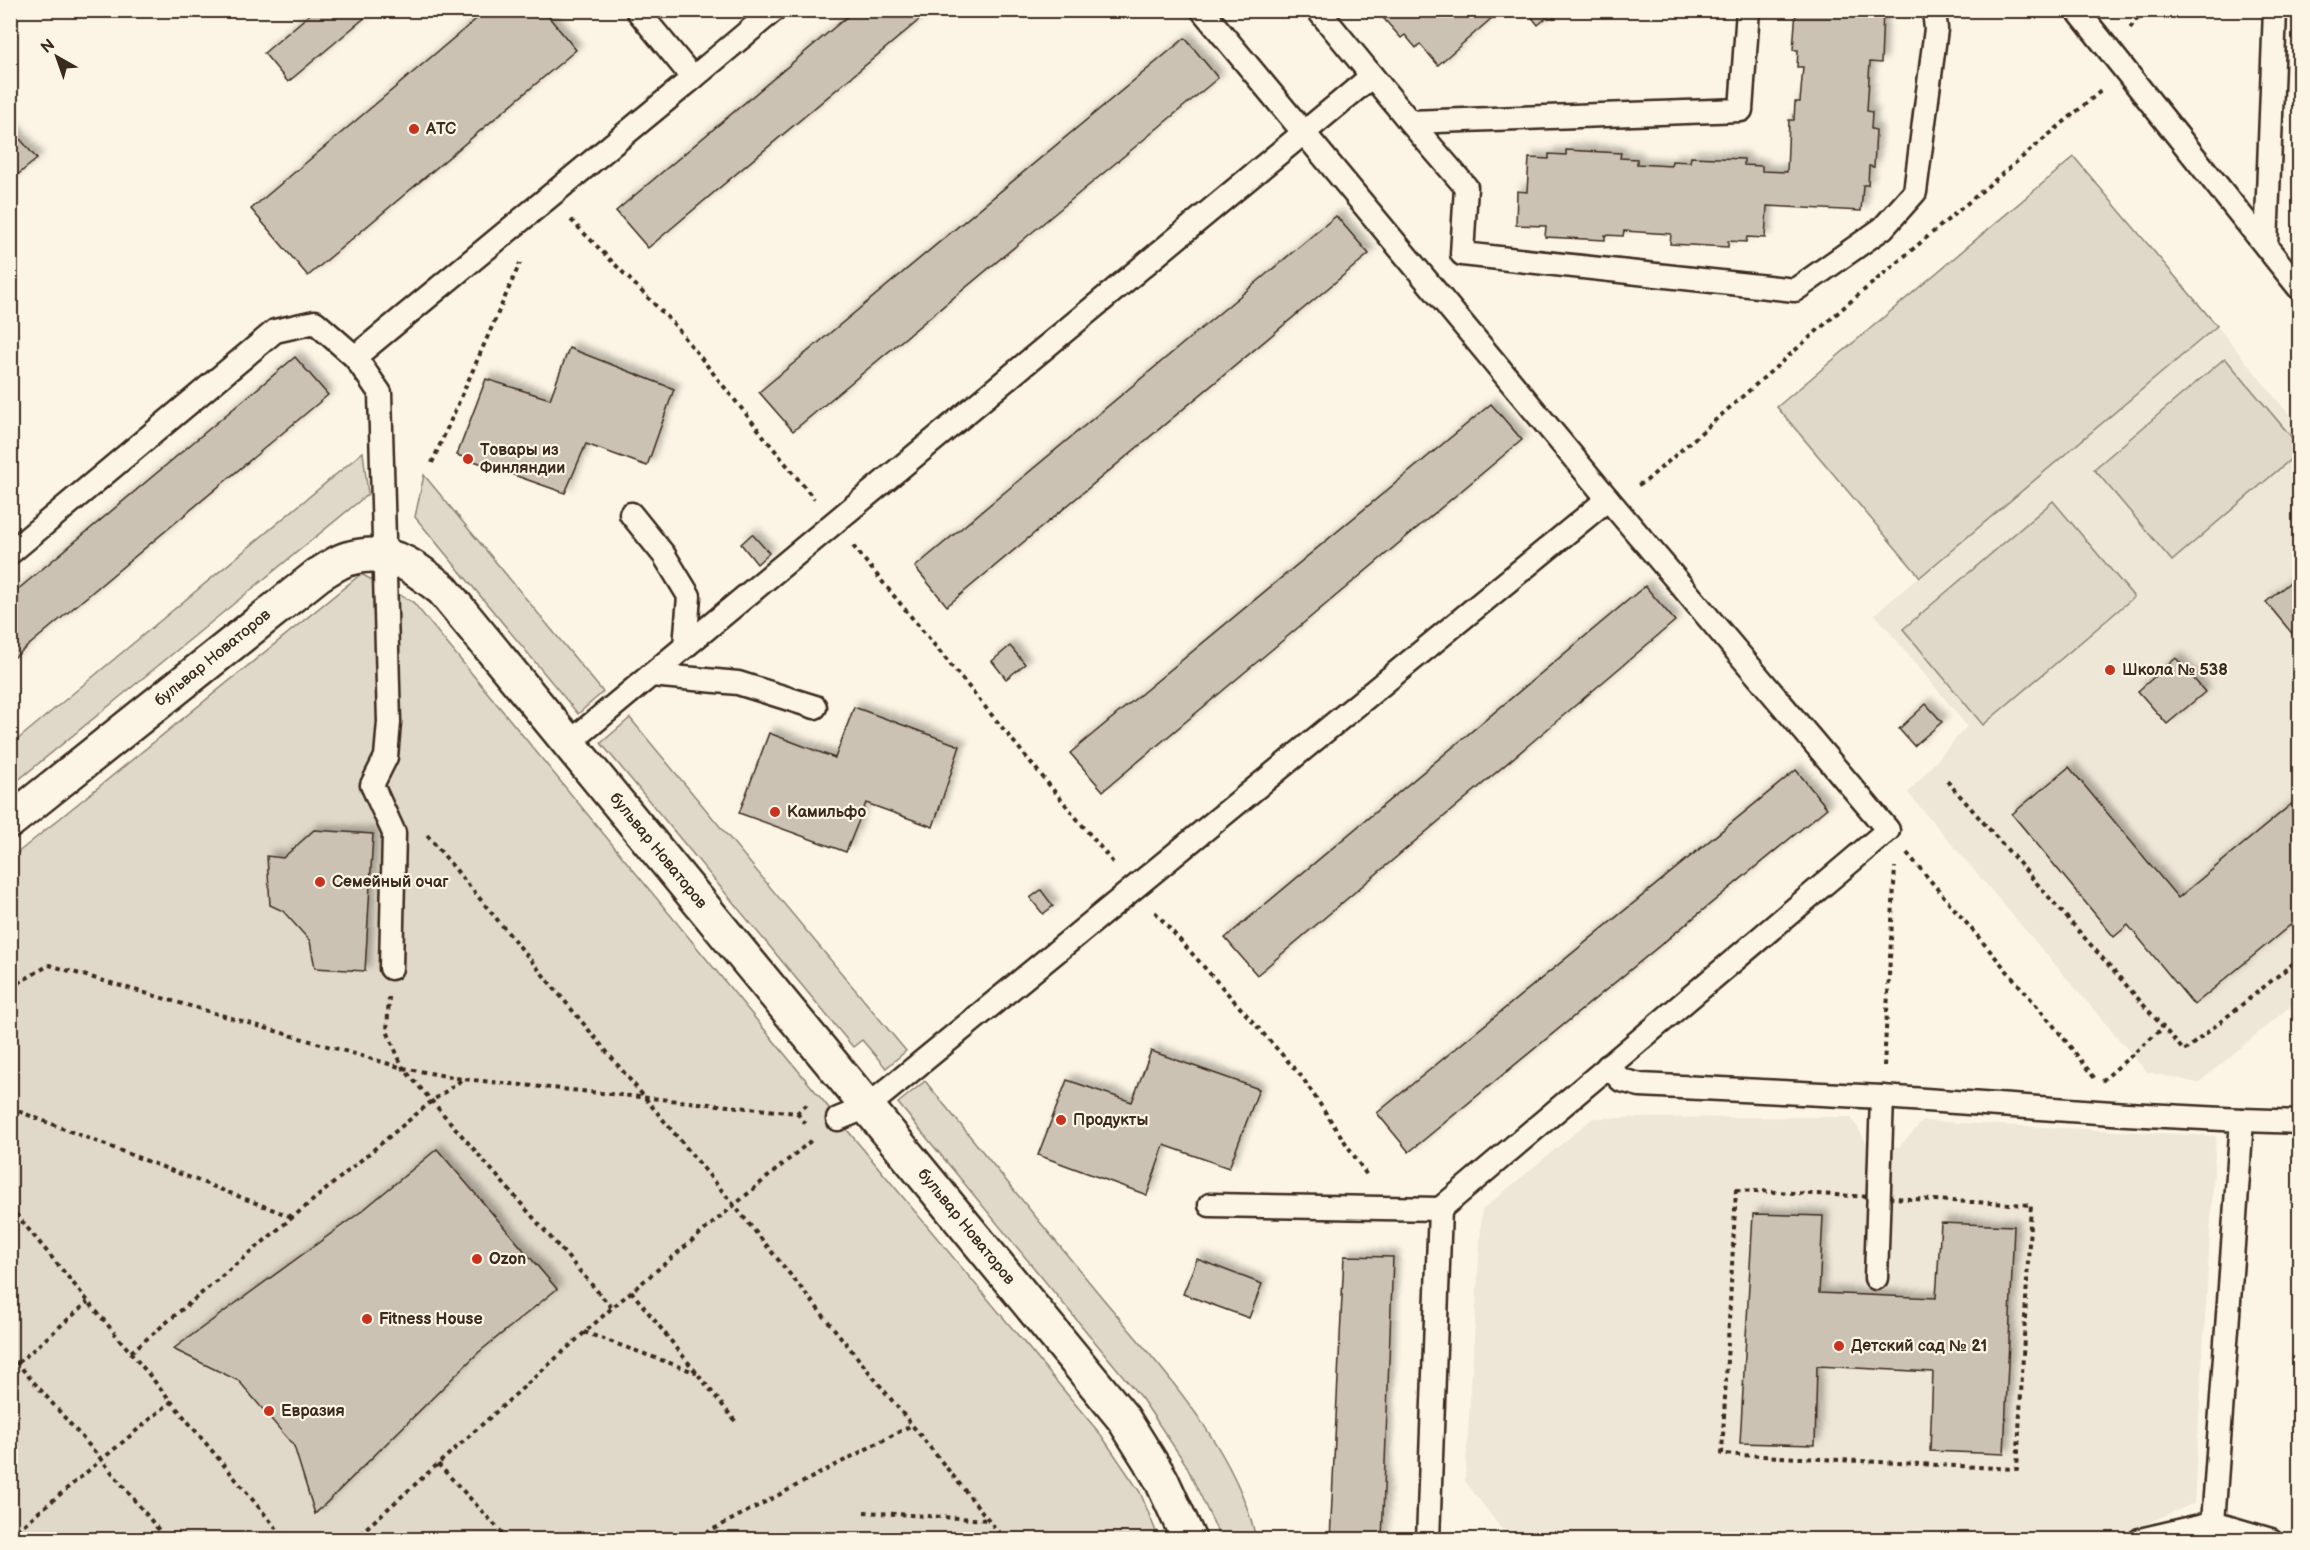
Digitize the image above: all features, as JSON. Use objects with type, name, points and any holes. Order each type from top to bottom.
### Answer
[{"type":"street","name":"бульвар Новаторов","points":[[10,820],[318,575],[350,558],[384,555],[412,566],[443,590],[1123,1418],[1161,1479],[1189,1539]]},
{"type":"lane","points":[[637,10],[693,78]]},
{"type":"lane","points":[[355,357],[774,10]]},
{"type":"lane","points":[[1202,10],[1608,499],[1892,835],[1608,1066],[1440,1209],[1210,1205]]},
{"type":"lane","points":[[1318,10],[1466,187],[1462,254],[1795,290],[1882,228],[1915,192],[1936,29],[1934,10]]},
{"type":"lane","points":[[1410,122],[1741,110],[1748,10]]},
{"type":"lane","points":[[2077,10],[2300,289]]},
{"type":"lane","points":[[2266,246],[2275,10]]},
{"type":"lane","points":[[569,743],[1372,76]]},
{"type":"lane","points":[[10,553],[275,331],[315,322],[355,357],[380,393],[389,722],[386,757],[372,785],[394,833],[391,969]]},
{"type":"lane","points":[[838,1119],[867,1107],[1608,499]]},
{"type":"lane","points":[[631,514],[664,555],[689,596],[685,647]]},
{"type":"lane","points":[[651,675],[738,683],[815,707]]},
{"type":"lane","points":[[1608,1066],[1620,1080],[1640,1085],[2300,1122]]},
{"type":"lane","points":[[1876,1278],[1882,1097]]},
{"type":"lane","points":[[2213,1523],[2242,1120]]},
{"type":"lane","points":[[1428,1539],[1440,1209]]},
{"type":"lane","points":[[2140,1539],[2213,1523],[2271,1539]]},
{"type":"path","points":[[1608,499],[1646,481],[1850,302],[2126,70]]},
{"type":"path","points":[[549,197],[672,323],[1134,888],[1302,1077],[1389,1209]]},
{"type":"path","points":[[432,463],[520,261]]},
{"type":"path","points":[[1947,781],[2184,1051],[2300,958]]},
{"type":"path","points":[[422,829],[733,1204],[1005,1539]]},
{"type":"path","points":[[1892,835],[2058,1031],[2099,1083],[2163,1028]]},
{"type":"path","points":[[1882,1097],[1892,835]]},
{"type":"path","points":[[12,987],[48,965],[403,1068],[463,1079],[797,1113],[813,1101]]},
{"type":"path","points":[[391,969],[387,1031],[403,1068],[612,1308]]},
{"type":"path","points":[[131,1352],[432,1101],[463,1079]]},
{"type":"path","points":[[10,1108],[292,1217]]},
{"type":"path","points":[[353,1539],[584,1332],[733,1204],[838,1119]]},
{"type":"path","points":[[1736,1190],[1879,1197],[2031,1205],[2017,1469],[1722,1454],[1736,1190]]},
{"type":"path","points":[[10,1207],[286,1539]]},
{"type":"path","points":[[632,1291],[736,1422]]},
{"type":"path","points":[[18,1363],[88,1302]]},
{"type":"path","points":[[584,1332],[697,1373]]},
{"type":"path","points":[[10,1355],[167,1539]]},
{"type":"path","points":[[10,1536],[172,1401]]},
{"type":"path","points":[[700,1539],[708,1532],[912,1425]]},
{"type":"path","points":[[438,1464],[509,1539]]},
{"type":"path","points":[[864,1512],[989,1520]]},
{"type":"shaded area","points":[[2074,157],[2217,326],[1920,577],[1777,407]]},
{"type":"shaded area","name":"Школа № 538","points":[[2217,326],[2299,427],[2299,999],[2198,1083],[2147,1072],[1908,793],[1967,726],[1875,614]]},
{"type":"shaded area","points":[[2225,358],[2299,446],[2299,452],[2172,561],[2094,469]]},
{"type":"shaded area","points":[[363,452],[368,494],[11,786],[11,745]]},
{"type":"shaded area","points":[[424,475],[603,692],[578,714],[415,517]]},
{"type":"shaded area","points":[[2053,501],[2134,597],[1983,725],[1903,629]]},
{"type":"shaded area","points":[[361,574],[413,602],[1101,1435],[1140,1492],[1159,1539],[11,1540],[11,858]]},
{"type":"shaded area","points":[[630,718],[906,1051],[886,1068],[862,1040],[853,1047],[601,743]]},
{"type":"shaded area","points":[[925,1081],[1190,1406],[1231,1471],[1246,1504],[1256,1539],[1219,1539],[1185,1463],[1142,1399],[898,1103]]},
{"type":"shaded area","name":"Детский сад № 21","points":[[1851,1117],[1866,1142],[1899,1147],[1923,1121],[2216,1136],[2194,1503],[2112,1539],[1510,1540],[1465,1481],[1482,1210],[1593,1118]]},
{"type":"building","points":[[315,10],[374,10],[288,82],[264,53]]},
{"type":"building","name":"АТС","points":[[487,10],[543,10],[576,50],[308,276],[251,209]]},
{"type":"building","points":[[855,10],[931,10],[648,248],[616,211]]},
{"type":"building","points":[[1376,10],[1501,10],[1438,65],[1420,44],[1416,48],[1405,35],[1401,38]]},
{"type":"building","points":[[1526,10],[1563,10],[1554,18],[1551,14],[1538,25]]},
{"type":"building","points":[[1796,10],[1883,10],[1881,63],[1870,62],[1867,111],[1872,112],[1871,129],[1876,130],[1874,167],[1869,166],[1868,185],[1863,185],[1861,211],[1767,206],[1765,238],[1747,237],[1746,242],[1728,241],[1728,247],[1670,244],[1671,234],[1624,231],[1623,236],[1605,235],[1605,240],[1545,237],[1546,226],[1516,225],[1517,191],[1527,192],[1529,158],[1549,159],[1549,154],[1566,155],[1566,150],[1621,153],[1620,158],[1637,159],[1637,164],[1671,166],[1672,161],[1690,162],[1691,157],[1744,159],[1744,165],[1762,166],[1762,171],[1787,172],[1789,120],[1794,120],[1795,102],[1800,102],[1803,67],[1797,67],[1798,50],[1793,50]]},
{"type":"building","points":[[1185,38],[1218,78],[793,431],[759,392]]},
{"type":"building","points":[[10,127],[37,159],[10,181]]},
{"type":"building","points":[[1336,216],[1369,254],[947,606],[915,567]]},
{"type":"building","points":[[569,348],[674,389],[647,466],[586,444],[565,493],[457,455],[486,379],[550,399]]},
{"type":"building","points":[[295,357],[328,395],[10,661],[10,596]]},
{"type":"building","points":[[1491,404],[1522,440],[1103,791],[1070,753]]},
{"type":"building","points":[[752,534],[769,553],[757,564],[741,544]]},
{"type":"building","points":[[2300,574],[2300,643],[2266,602]]},
{"type":"building","points":[[1645,586],[1675,621],[1257,975],[1225,938]]},
{"type":"building","points":[[1010,646],[1025,664],[1006,679],[992,661]]},
{"type":"building","points":[[2176,658],[2205,692],[2167,724],[2138,691]]},
{"type":"building","points":[[1926,704],[1942,722],[1914,746],[1899,729]]},
{"type":"building","points":[[854,707],[960,746],[933,827],[866,803],[846,852],[739,813],[769,733],[835,758]]},
{"type":"building","points":[[2069,767],[2178,898],[2300,797],[2300,917],[2194,1005],[2128,925],[2114,937],[2012,814]]},
{"type":"building","points":[[1796,770],[1827,808],[1409,1152],[1377,1113]]},
{"type":"building","name":"Семейный очаг","points":[[314,830],[373,834],[365,971],[315,968],[310,941],[283,911],[270,905],[267,856],[283,858]]},
{"type":"building","points":[[1041,890],[1053,906],[1043,914],[1030,898]]},
{"type":"building","points":[[1151,1051],[1259,1089],[1229,1168],[1164,1145],[1147,1195],[1038,1155],[1067,1080],[1132,1102]]},
{"type":"building","name":"Fitness House","points":[[437,1149],[557,1289],[479,1352],[315,1514],[294,1446],[239,1381],[173,1349],[362,1211]]},
{"type":"building","points":[[1753,1214],[1823,1216],[1819,1293],[1936,1298],[1941,1223],[2014,1226],[2004,1454],[1930,1451],[1933,1372],[1817,1366],[1815,1445],[1740,1443]]},
{"type":"building","points":[[1344,1256],[1393,1257],[1382,1540],[1330,1540]]},
{"type":"building","points":[[1197,1259],[1262,1284],[1249,1318],[1183,1294]]},
{"type":"place","name":"АТС","points":[[414,129]]},
{"type":"place","name":"Товары из Финляндии","points":[[468,459]]},
{"type":"place","name":"Школа № 538","points":[[2110,670]]},
{"type":"place","name":"Камильфо","points":[[775,812]]},
{"type":"place","name":"Семейный очаг","points":[[320,882]]},
{"type":"place","name":"Продукты","points":[[1061,1120]]},
{"type":"place","name":"Ozon","points":[[477,1259]]},
{"type":"place","name":"Fitness House","points":[[367,1319]]},
{"type":"place","name":"Детский сад № 21","points":[[1839,1346]]},
{"type":"place","name":"Евразия","points":[[269,1411]]}]
